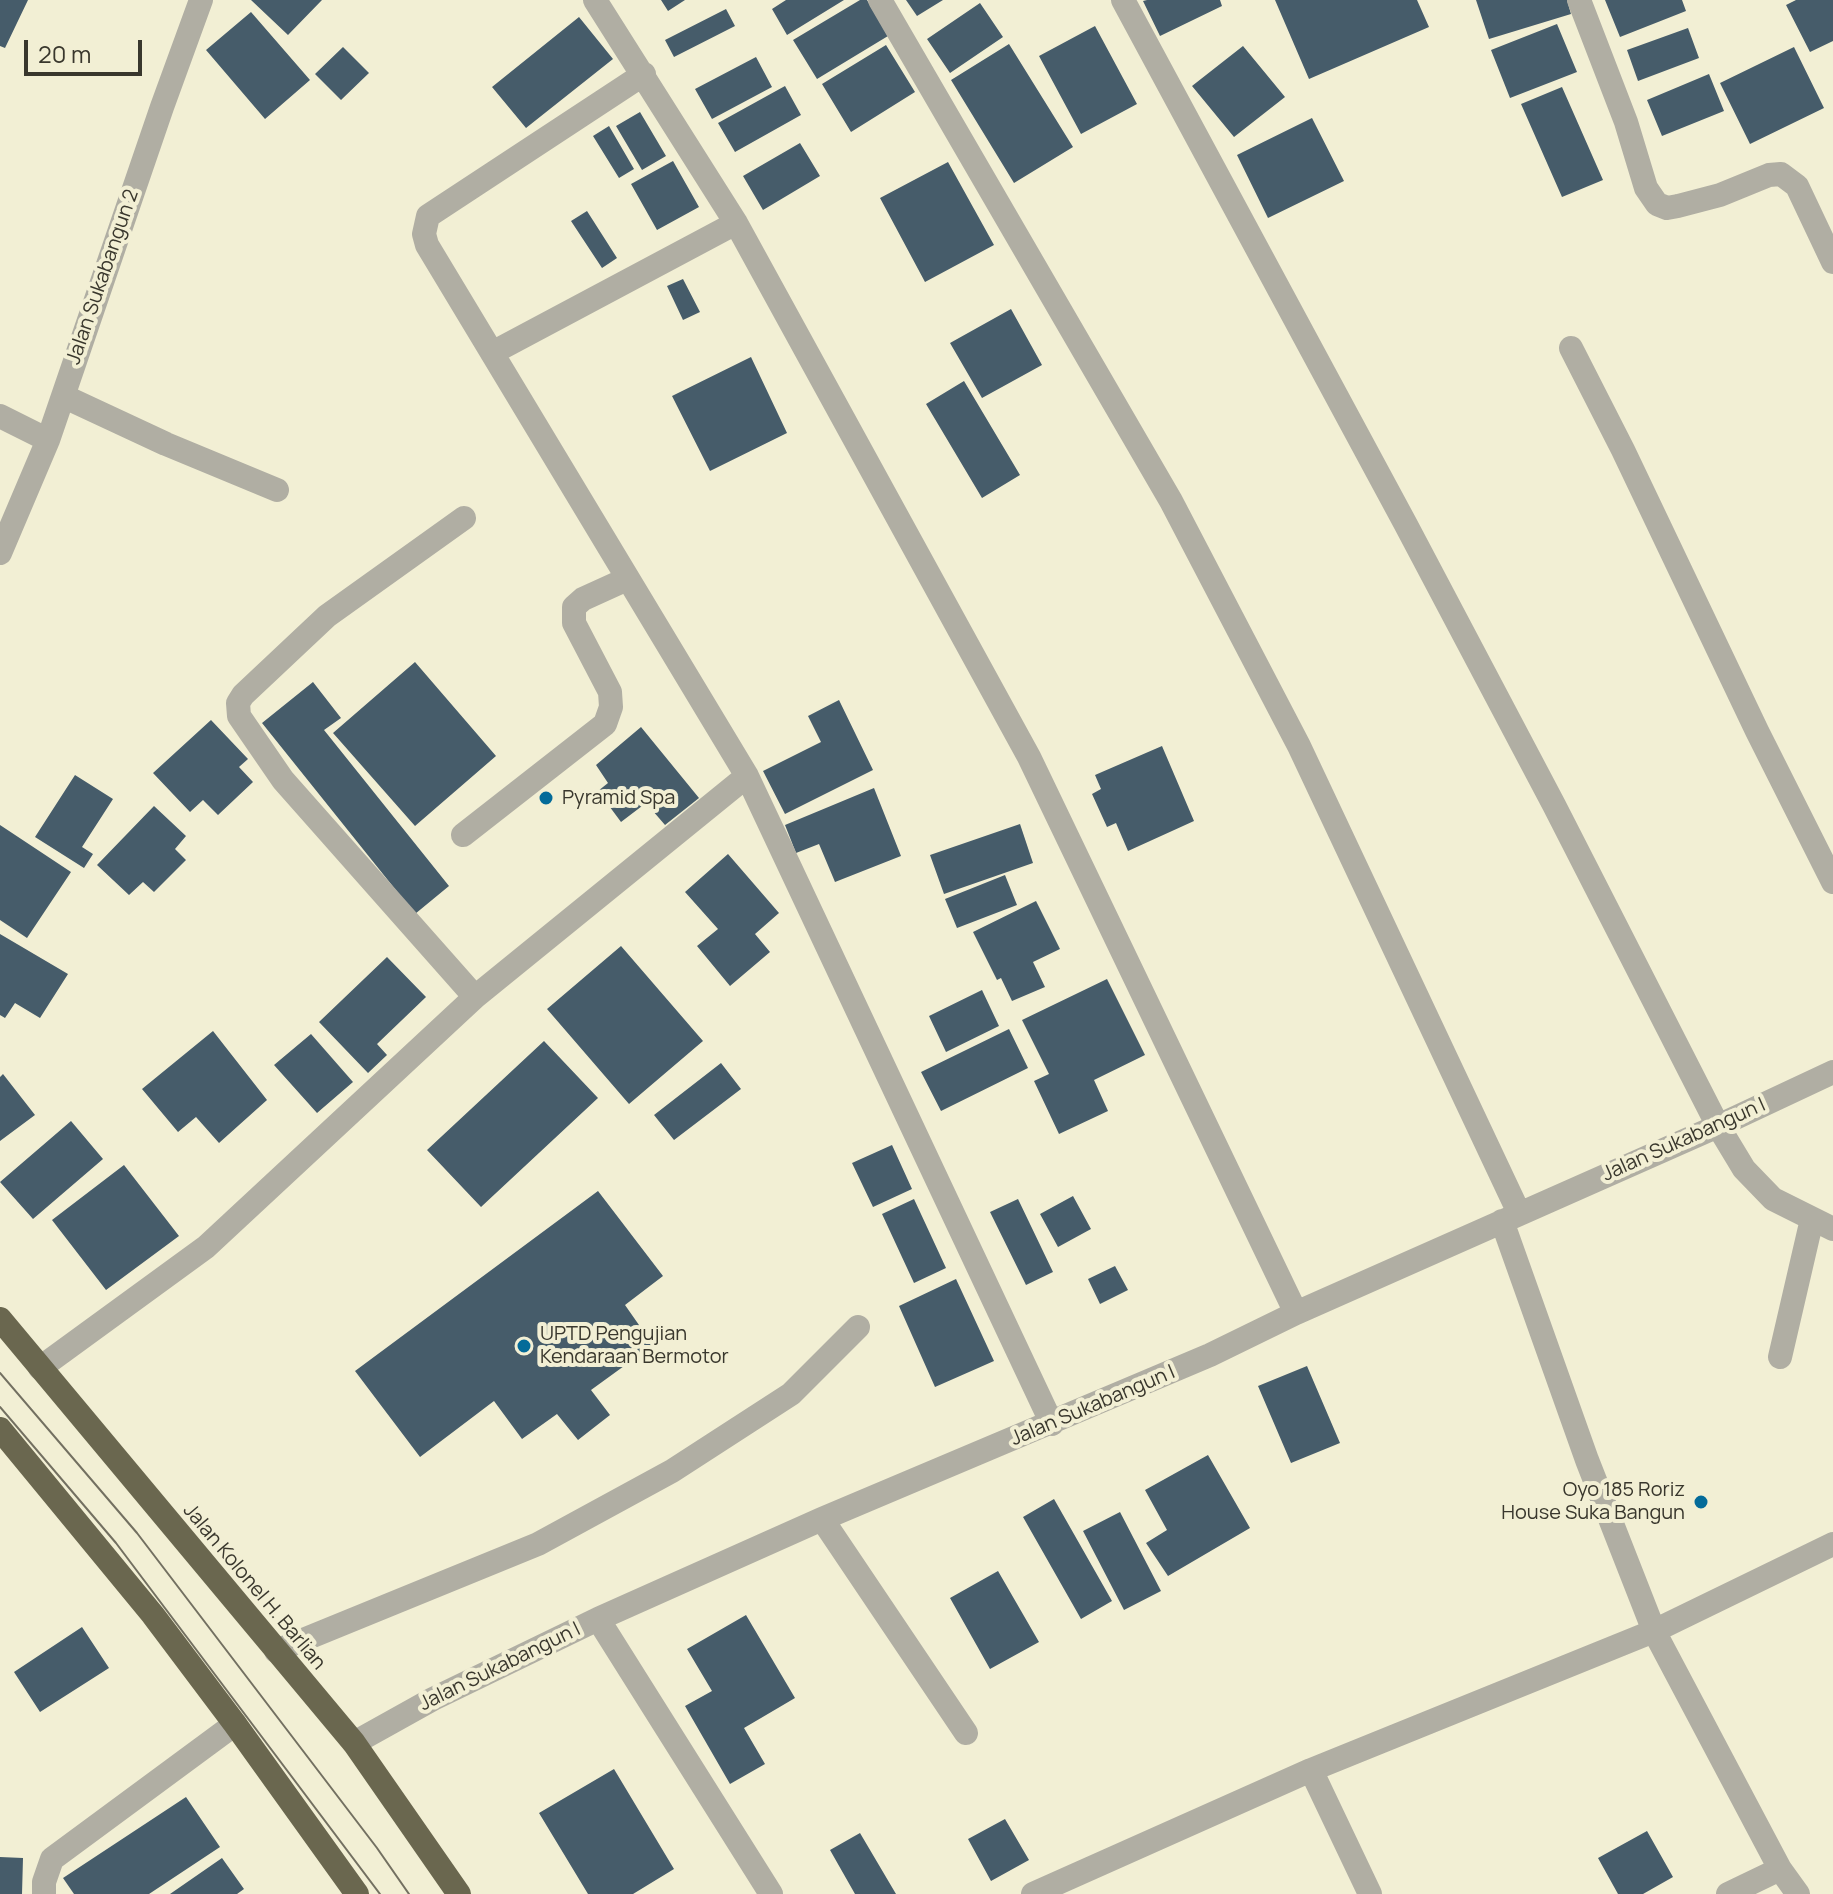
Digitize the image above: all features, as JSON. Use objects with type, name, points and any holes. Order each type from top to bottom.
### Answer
[{"type":"highway","name":"Jalan Kolonel H. Barlian","points":[[0,1319],[354,1743],[459,1894]]},
{"type":"highway","points":[[0,1429],[153,1615],[357,1894]]},
{"type":"street","name":"Jalan Sukabangun 2","points":[[0,553],[48,440],[201,0]]},
{"type":"street","points":[[595,0],[736,223],[1029,757],[1296,1313]]},
{"type":"street","points":[[880,0],[1057,300],[1179,515],[1299,746],[1511,1217],[1587,1460],[1654,1631],[1780,1869],[1798,1894]]},
{"type":"street","points":[[1123,0],[1420,551],[1718,1126],[1744,1169],[1759,1186],[1773,1199],[1822,1224],[1780,1357]]},
{"type":"street","points":[[1579,0],[1626,122],[1646,188],[1657,204],[1667,208],[1678,206],[1720,195],[1776,173],[1781,174],[1797,186],[1833,262]]},
{"type":"street","points":[[644,74],[428,216],[424,234],[427,245],[747,776],[1052,1424]]},
{"type":"street","points":[[492,353],[736,223]]},
{"type":"street","points":[[1571,348],[1833,882]]},
{"type":"street","points":[[63,396],[166,444],[277,490]]},
{"type":"street","points":[[0,416],[48,440]]},
{"type":"street","points":[[464,518],[327,616],[238,703],[239,716],[283,780],[475,997]]},
{"type":"street","points":[[463,835],[605,724],[611,707],[610,692],[574,623],[574,607],[583,599],[627,579]]},
{"type":"street","points":[[40,1368],[206,1247],[475,997],[747,776]]},
{"type":"street","name":"Jalan Sukabangun I","points":[[354,1743],[433,1699],[598,1619],[822,1519],[1210,1355],[1296,1313],[1833,1072]]},
{"type":"street","points":[[276,1651],[538,1544],[672,1471],[791,1394],[858,1327]]},
{"type":"street","points":[[822,1519],[966,1733]]},
{"type":"street","points":[[1033,1894],[1311,1770],[1654,1631],[1833,1544]]},
{"type":"street","points":[[598,1619],[771,1894]]},
{"type":"street","points":[[44,1894],[44,1882],[52,1859],[235,1724]]},
{"type":"street","points":[[1311,1770],[1370,1894]]},
{"type":"street","points":[[1728,1894],[1780,1869]]},
{"type":"building","points":[[0,0],[28,0],[5,48],[0,46]]},
{"type":"building","points":[[251,0],[322,0],[288,35]]},
{"type":"building","points":[[661,0],[685,0],[668,11]]},
{"type":"building","points":[[786,0],[844,0],[787,35],[772,9]]},
{"type":"building","points":[[860,0],[867,0],[888,36],[817,79],[793,40]]},
{"type":"building","points":[[906,0],[943,0],[917,16]]},
{"type":"building","points":[[1220,0],[1222,6],[1160,36],[1143,1]]},
{"type":"building","points":[[1275,0],[1417,0],[1429,27],[1309,79]]},
{"type":"building","points":[[1476,0],[1567,0],[1571,14],[1489,39]]},
{"type":"building","points":[[1605,0],[1682,0],[1686,11],[1620,37]]},
{"type":"building","points":[[1796,0],[1833,0],[1833,41],[1810,52],[1786,5]]},
{"type":"building","points":[[980,3],[1003,37],[950,73],[927,39]]},
{"type":"building","points":[[726,9],[735,26],[674,57],[665,40]]},
{"type":"building","points":[[251,12],[310,80],[265,119],[206,50]]},
{"type":"building","points":[[579,17],[613,59],[526,128],[492,87]]},
{"type":"building","points":[[1557,24],[1577,72],[1510,98],[1491,50]]},
{"type":"building","points":[[1095,26],[1137,104],[1081,134],[1039,56]]},
{"type":"building","points":[[1688,28],[1699,58],[1638,81],[1627,50]]},
{"type":"building","points":[[1009,44],[1073,147],[1014,183],[951,80]]},
{"type":"building","points":[[886,45],[915,92],[851,132],[822,84]]},
{"type":"building","points":[[1243,46],[1285,97],[1234,137],[1192,86]]},
{"type":"building","points":[[343,47],[369,73],[341,100],[315,74]]},
{"type":"building","points":[[1794,47],[1824,108],[1750,144],[1720,83]]},
{"type":"building","points":[[756,57],[772,87],[712,119],[695,89]]},
{"type":"building","points":[[1709,74],[1724,111],[1662,136],[1647,100]]},
{"type":"building","points":[[785,86],[801,115],[735,152],[718,123]]},
{"type":"building","points":[[1562,87],[1603,180],[1562,197],[1521,104]]},
{"type":"building","points":[[640,112],[666,156],[642,170],[616,126]]},
{"type":"building","points":[[1312,118],[1344,181],[1268,218],[1237,155]]},
{"type":"building","points":[[609,126],[634,169],[619,178],[593,136]]},
{"type":"building","points":[[800,143],[820,176],[763,210],[743,176]]},
{"type":"building","points":[[673,161],[699,207],[657,230],[631,184]]},
{"type":"building","points":[[948,162],[994,245],[925,282],[880,198]]},
{"type":"building","points":[[587,211],[617,258],[602,268],[571,221]]},
{"type":"building","points":[[683,279],[700,312],[683,320],[667,286]]},
{"type":"building","points":[[1011,309],[1042,365],[982,398],[950,343]]},
{"type":"building","points":[[751,357],[787,433],[710,471],[672,396]]},
{"type":"building","points":[[964,381],[1020,475],[982,498],[926,404]]},
{"type":"building","points":[[415,662],[496,756],[415,826],[333,733]]},
{"type":"building","points":[[313,682],[341,718],[324,730],[449,886],[415,914],[262,723]]},
{"type":"building","points":[[839,700],[873,770],[785,814],[763,771],[821,742],[808,716]]},
{"type":"building","points":[[211,720],[248,759],[239,767],[253,782],[218,815],[203,800],[190,812],[153,773]]},
{"type":"building","points":[[641,727],[699,798],[665,825],[646,803],[621,822],[598,791],[608,783],[596,765]]},
{"type":"building","points":[[1162,746],[1194,821],[1128,851],[1116,823],[1107,827],[1092,794],[1101,789],[1095,775]]},
{"type":"building","points":[[75,775],[113,799],[82,847],[93,854],[84,868],[35,837]]},
{"type":"building","points":[[874,788],[901,856],[835,882],[819,844],[796,853],[785,825]]},
{"type":"building","points":[[154,806],[186,836],[175,849],[186,860],[154,892],[143,882],[129,895],[97,865]]},
{"type":"building","points":[[1020,824],[1033,863],[944,894],[930,855]]},
{"type":"building","points":[[0,825],[71,872],[27,938],[0,920]]},
{"type":"building","points":[[728,854],[779,913],[755,934],[770,952],[730,986],[697,946],[718,929],[685,892]]},
{"type":"building","points":[[1005,875],[1017,905],[957,928],[945,899]]},
{"type":"building","points":[[1036,901],[1060,949],[1033,962],[1045,987],[1012,1001],[1001,978],[997,980],[973,932]]},
{"type":"building","points":[[0,934],[68,974],[40,1018],[15,1003],[5,1018],[0,1015]]},
{"type":"building","points":[[621,946],[703,1041],[629,1104],[547,1009]]},
{"type":"building","points":[[387,957],[426,997],[377,1044],[387,1055],[368,1073],[319,1022]]},
{"type":"building","points":[[1107,979],[1145,1055],[1094,1080],[1108,1111],[1059,1134],[1034,1081],[1049,1074],[1022,1020]]},
{"type":"building","points":[[982,990],[999,1026],[946,1052],[929,1016]]},
{"type":"building","points":[[1009,1029],[1028,1068],[941,1111],[921,1072]]},
{"type":"building","points":[[213,1031],[267,1100],[219,1143],[196,1117],[178,1132],[142,1089]]},
{"type":"building","points":[[311,1034],[353,1082],[317,1113],[274,1065]]},
{"type":"building","points":[[544,1041],[598,1098],[481,1207],[427,1150]]},
{"type":"building","points":[[721,1063],[741,1089],[674,1140],[654,1115]]},
{"type":"building","points":[[3,1074],[35,1115],[0,1141],[0,1077]]},
{"type":"building","points":[[71,1121],[103,1159],[33,1219],[0,1182]]},
{"type":"building","points":[[892,1145],[912,1189],[873,1207],[852,1163]]},
{"type":"building","points":[[124,1165],[179,1236],[106,1290],[52,1220]]},
{"type":"building","points":[[598,1191],[663,1276],[625,1305],[653,1345],[591,1390],[610,1415],[578,1440],[557,1414],[522,1439],[494,1401],[420,1457],[355,1371]]},
{"type":"building","points":[[1073,1196],[1091,1229],[1058,1247],[1040,1214]]},
{"type":"building","points":[[914,1199],[946,1268],[914,1283],[882,1214]]},
{"type":"building","points":[[1018,1199],[1053,1272],[1026,1285],[990,1212]]},
{"type":"building","points":[[1115,1266],[1128,1290],[1100,1304],[1088,1279]]},
{"type":"building","points":[[956,1279],[994,1361],[935,1387],[899,1306]]},
{"type":"building","points":[[1307,1366],[1340,1443],[1291,1463],[1258,1386]]},
{"type":"building","points":[[1208,1455],[1250,1528],[1168,1576],[1146,1543],[1167,1530],[1145,1490]]},
{"type":"building","points":[[1054,1499],[1112,1601],[1081,1619],[1023,1517]]},
{"type":"building","points":[[1120,1512],[1161,1591],[1124,1610],[1083,1531]]},
{"type":"building","points":[[998,1571],[1039,1642],[990,1669],[950,1598]]},
{"type":"building","points":[[746,1615],[795,1698],[744,1728],[765,1764],[730,1784],[685,1706],[712,1691],[687,1649]]},
{"type":"building","points":[[82,1627],[109,1668],[40,1712],[14,1672]]},
{"type":"building","points":[[614,1769],[674,1869],[633,1894],[588,1894],[539,1813]]},
{"type":"building","points":[[186,1797],[220,1847],[149,1894],[74,1894],[63,1878]]},
{"type":"building","points":[[1005,1819],[1029,1860],[991,1881],[968,1839]]},
{"type":"building","points":[[1647,1831],[1673,1877],[1643,1894],[1618,1894],[1598,1858]]},
{"type":"building","points":[[860,1833],[896,1894],[855,1894],[830,1850]]},
{"type":"building","points":[[0,1857],[23,1858],[22,1894],[0,1894]]},
{"type":"building","points":[[222,1858],[244,1889],[237,1894],[170,1894]]},
{"type":"tram line","points":[[0,1373],[137,1533],[409,1894]]},
{"type":"tram line","points":[[0,1407],[116,1543],[380,1894]]},
{"type":"place","name":"Pyramid Spa","points":[[546,798]]},
{"type":"place","name":"UPTD Pengujian Kendaraan Bermotor","points":[[524,1346]]},
{"type":"place","name":"Oyo 185 Roriz House Suka Bangun","points":[[1701,1502]]}]
